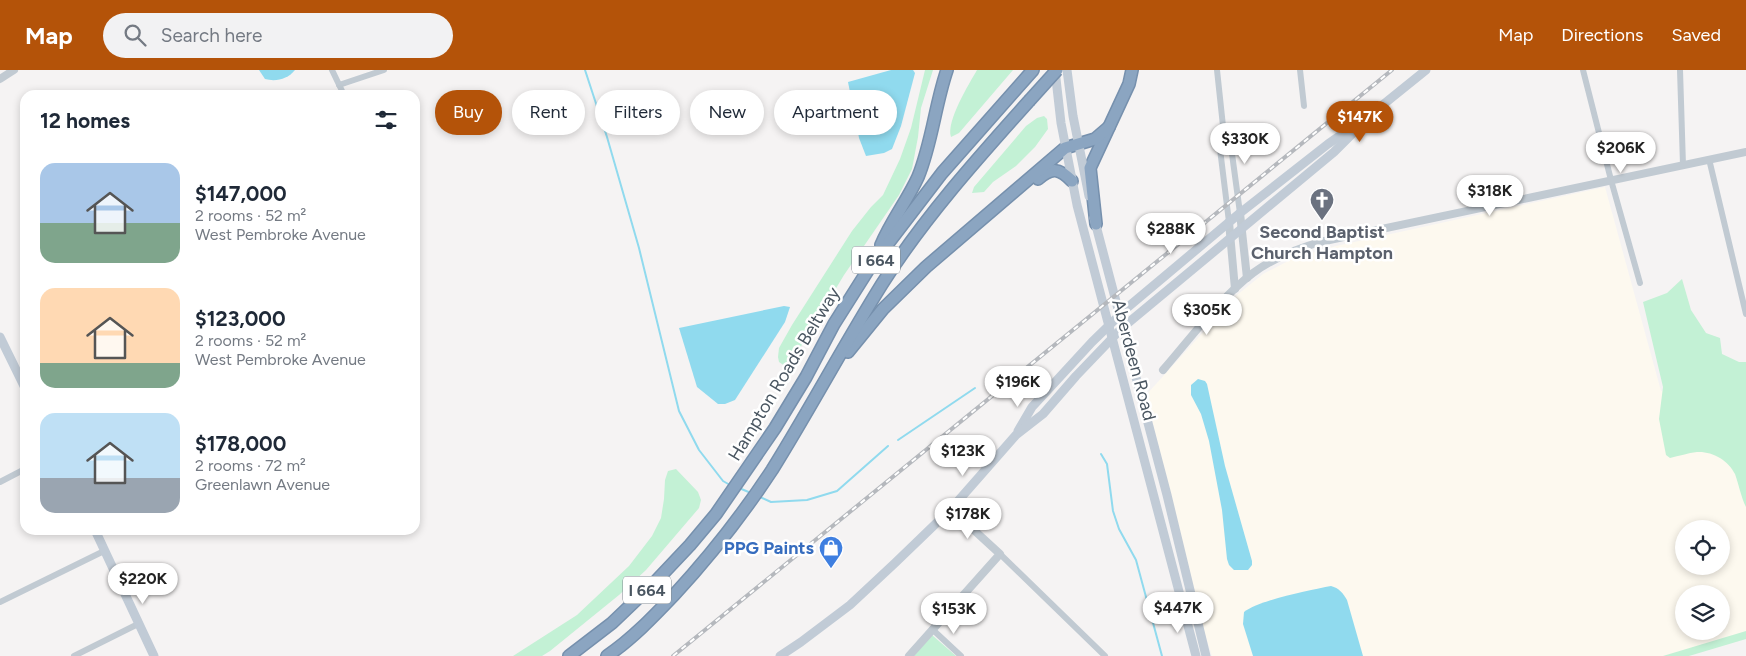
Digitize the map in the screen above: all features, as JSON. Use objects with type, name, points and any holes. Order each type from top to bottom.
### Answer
[{"type":"highway","points":[[870,268],[884,237],[905,203],[918,176],[926,153],[947,70]]},
{"type":"highway","name":"I 664","points":[[607,656],[623,645],[658,611],[697,570],[734,523],[771,470],[883,283],[912,242],[961,179],[1056,70]]},
{"type":"highway","points":[[1096,224],[1090,172],[1128,84],[1132,70]]},
{"type":"highway","name":"Hampton Roads Beltway","points":[[568,656],[612,623],[656,581],[716,514],[752,463],[806,378],[834,324],[870,268],[942,174],[1030,73]]},
{"type":"highway","points":[[828,374],[883,309],[926,267],[1065,148],[1097,138],[1108,127]]},
{"type":"highway","points":[[982,220],[1016,197],[1048,171],[1061,172],[1072,181]]},
{"type":"main road","name":"Aberdeen Road","points":[[1056,70],[1065,148],[1072,181],[1108,326],[1196,656]]},
{"type":"main road","name":"Aberdeen Road","points":[[1067,70],[1078,145],[1096,224],[1167,494],[1206,656]]},
{"type":"main road","points":[[1016,435],[1032,407],[1119,316],[1240,212],[1328,144],[1368,117],[1426,70]]},
{"type":"main road","points":[[780,656],[850,605],[951,509],[1016,435],[1043,414],[1122,328],[1334,152],[1368,117]]},
{"type":"main road","points":[[0,337],[20,378]]},
{"type":"main road","points":[[97,535],[154,656]]},
{"type":"street","points":[[0,79],[14,70]]},
{"type":"street","points":[[332,70],[342,90]]},
{"type":"street","points":[[339,85],[384,70]]},
{"type":"street","points":[[1217,70],[1223,126],[1220,141],[1235,289]]},
{"type":"street","points":[[1300,70],[1304,106]]},
{"type":"street","points":[[1583,70],[1640,283]]},
{"type":"street","points":[[1680,70],[1683,165]]},
{"type":"street","points":[[1223,126],[1230,139],[1247,278]]},
{"type":"street","points":[[1163,370],[1235,289],[1247,278],[1277,258],[1290,252],[1320,242],[1746,152]]},
{"type":"street","points":[[1709,159],[1746,314]]},
{"type":"street","points":[[0,482],[20,472]]},
{"type":"street","points":[[951,509],[1105,656]]},
{"type":"street","points":[[0,602],[104,550]]},
{"type":"street","points":[[908,656],[1000,554]]},
{"type":"street","points":[[74,656],[138,624]]},
{"type":"street","points":[[932,630],[961,656]]},
{"type":"shaded area","points":[[1605,187],[1661,391],[1746,367],[1746,635],[1679,656],[1212,656],[1203,628],[1146,395],[1237,295],[1263,274],[1292,259],[1327,248]]},
{"type":"green space","points":[[925,70],[933,70],[921,108],[912,169],[899,195],[844,275],[788,368],[779,362],[779,348],[852,231],[883,195],[900,159],[911,128]]},
{"type":"green space","points":[[977,70],[1013,70],[959,133],[951,137],[950,130],[955,112]]},
{"type":"green space","points":[[1044,116],[1047,119],[1048,129],[1035,147],[1016,166],[993,182],[984,192],[972,193],[974,187],[1026,126],[1037,118]]},
{"type":"green space","points":[[1682,279],[1691,310],[1706,333],[1720,338],[1722,354],[1739,362],[1746,362],[1746,507],[1735,474],[1719,457],[1703,452],[1694,452],[1670,458],[1666,455],[1659,419],[1663,387],[1643,302],[1667,293]]},
{"type":"green space","points":[[676,469],[698,492],[701,500],[699,508],[646,570],[619,595],[550,651],[542,656],[513,656],[577,615],[629,566],[652,536],[661,518],[665,480],[668,471]]},
{"type":"green space","points":[[1746,631],[1746,639],[1689,656],[1663,656],[1716,640],[1730,640],[1730,636]]},
{"type":"green space","points":[[932,635],[956,656],[914,656]]},
{"type":"water","points":[[259,70],[295,70],[285,78],[273,80],[265,79]]},
{"type":"water","points":[[891,70],[913,70],[915,73],[901,126],[892,149],[884,153],[866,156],[858,135],[897,135],[897,90],[850,90],[848,82]]},
{"type":"water","points":[[784,306],[790,307],[785,322],[735,400],[725,404],[718,404],[697,387],[679,328]]},
{"type":"water","points":[[1198,379],[1205,381],[1207,384],[1225,466],[1252,561],[1252,565],[1248,570],[1234,570],[1229,565],[1227,559],[1222,510],[1209,441],[1201,414],[1191,395],[1191,385]]},
{"type":"water","points":[[1331,586],[1340,591],[1347,600],[1363,656],[1253,656],[1243,624],[1244,612],[1261,603]]},
{"type":"waterway","points":[[585,70],[607,137],[639,248],[679,411],[699,450],[723,481],[730,485]]},
{"type":"waterway","points":[[898,440],[975,388]]},
{"type":"waterway","points":[[760,497],[771,502],[807,500],[837,491],[888,446]]},
{"type":"waterway","points":[[1101,454],[1107,464],[1113,511],[1119,529],[1136,560],[1162,656]]},
{"type":"waterway","points":[[739,488],[751,493]]},
{"type":"railway","points":[[673,656],[1392,70]]},
{"type":"place","name":"Second Baptist Church Hampton","points":[[1322,221]]},
{"type":"place","name":"PPG Paints","points":[[831,569]]}]
